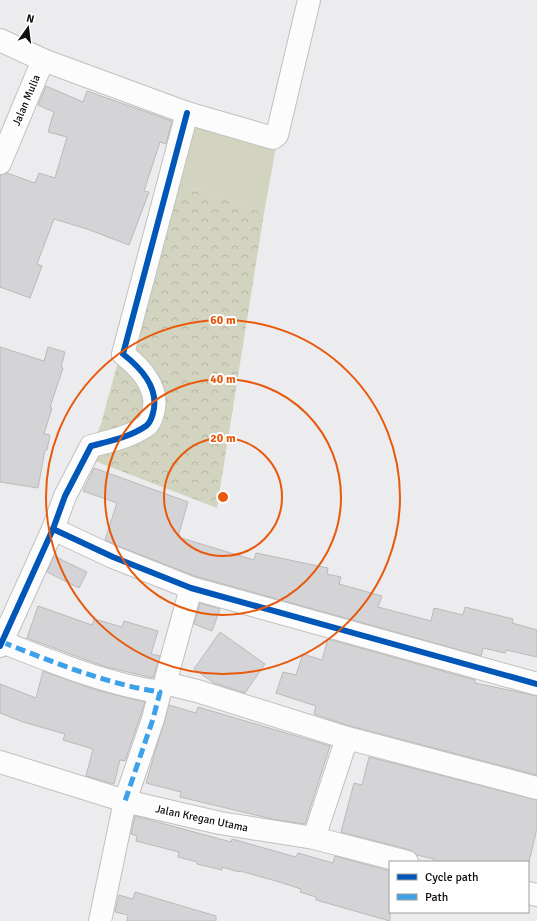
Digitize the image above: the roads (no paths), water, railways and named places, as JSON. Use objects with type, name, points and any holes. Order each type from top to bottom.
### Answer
[{"type":"street","points":[[0,40],[43,60],[187,113],[267,137],[275,138],[309,0]]},
{"type":"street","name":"Jalan Mulia","points":[[0,163],[43,60]]},
{"type":"street","points":[[100,921],[125,801],[136,774],[160,692],[116,683],[1,644],[53,529],[65,496],[91,446],[131,435],[147,425],[151,418],[155,402],[154,393],[146,376],[123,354],[187,113]]},
{"type":"street","points":[[53,529],[114,557],[191,588],[537,684]]},
{"type":"street","points":[[191,588],[165,683],[204,693],[348,738],[537,788]]},
{"type":"street","points":[[314,838],[348,738]]},
{"type":"street","name":"Jalan Kregan Utama","points":[[0,762],[125,801],[220,823],[314,838],[403,861]]}]
